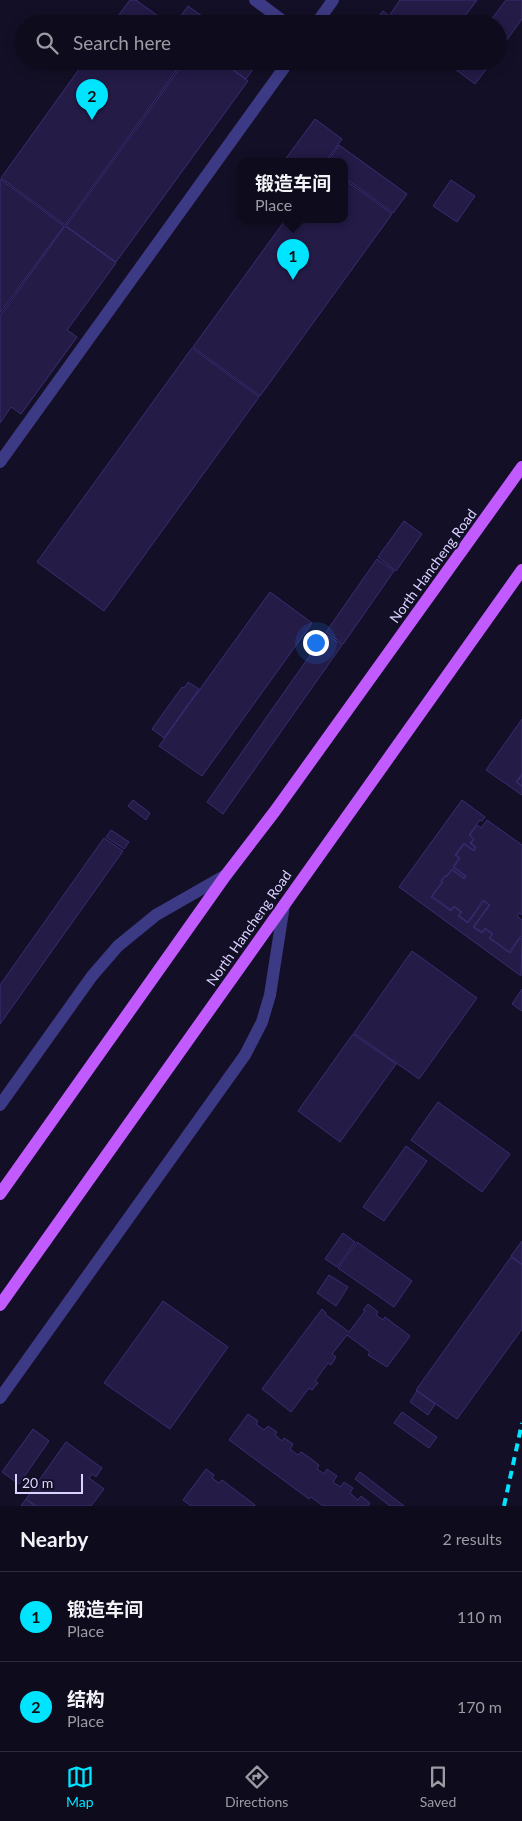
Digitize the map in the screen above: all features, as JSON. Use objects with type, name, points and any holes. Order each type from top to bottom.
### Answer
[{"type":"main road","name":"North Hancheng Road","points":[[0,1194],[226,875],[275,811],[522,467]]},
{"type":"main road","name":"North Hancheng Road","points":[[0,1305],[522,570]]},
{"type":"street","points":[[255,0],[275,15]]},
{"type":"street","points":[[323,15],[334,0]]},
{"type":"street","points":[[0,462],[283,70]]},
{"type":"street","points":[[0,1105],[92,976],[118,946],[156,915],[226,875]]},
{"type":"street","points":[[0,1398],[245,1055],[262,1022],[270,995],[284,905]]},
{"type":"building","points":[[130,0],[136,0],[157,15],[119,15]]},
{"type":"building","points":[[400,0],[477,0],[466,15],[390,15]]},
{"type":"building","points":[[506,0],[522,0],[522,19],[507,40],[507,15],[495,15]]},
{"type":"building","points":[[188,6],[200,15],[182,15]]},
{"type":"building","points":[[383,11],[388,15],[380,15]]},
{"type":"building","points":[[79,70],[177,70],[65,225],[1,178]]},
{"type":"building","points":[[179,70],[233,70],[248,81],[116,262],[66,226]]},
{"type":"building","points":[[234,70],[252,70],[246,79]]},
{"type":"building","points":[[456,70],[485,70],[475,84]]},
{"type":"building","points":[[315,119],[342,139],[328,158],[286,158]]},
{"type":"building","points":[[339,145],[407,194],[393,213],[348,180],[348,158],[330,158]]},
{"type":"building","points":[[0,179],[64,226],[0,313]]},
{"type":"building","points":[[451,180],[475,196],[457,222],[433,206]]},
{"type":"building","points":[[348,182],[392,214],[260,396],[193,347],[283,223],[348,223]]},
{"type":"building","points":[[65,226],[116,263],[67,330],[77,337],[21,414],[11,407],[0,423],[0,316]]},
{"type":"building","points":[[192,348],[259,397],[104,611],[37,562]]},
{"type":"building","points":[[404,521],[422,534],[396,571],[378,557]]},
{"type":"building","points":[[377,559],[394,571],[343,644],[326,632]]},
{"type":"building","points":[[270,592],[312,623],[202,776],[159,746]]},
{"type":"building","points":[[325,634],[342,645],[223,814],[207,802]]},
{"type":"building","points":[[188,682],[199,689],[164,738],[152,729],[182,687],[184,688]]},
{"type":"building","points":[[522,719],[522,774],[516,782],[522,786],[522,795],[486,770]]},
{"type":"building","points":[[522,775],[522,786],[517,782]]},
{"type":"building","points":[[133,800],[150,813],[146,820],[128,806]]},
{"type":"building","points":[[462,800],[485,817],[482,821],[480,820],[469,835],[474,839],[470,843],[475,847],[473,850],[464,843],[455,855],[459,858],[453,867],[465,876],[464,878],[452,869],[441,881],[431,897],[451,911],[454,907],[461,912],[458,916],[468,923],[484,901],[489,905],[473,927],[482,933],[485,929],[492,934],[489,938],[510,953],[520,938],[522,939],[521,976],[399,887]]},
{"type":"building","points":[[487,820],[522,845],[522,915],[519,913],[517,916],[522,920],[522,937],[520,937],[509,952],[490,938],[493,934],[485,928],[482,932],[474,927],[490,905],[483,900],[468,922],[459,916],[462,912],[454,906],[451,910],[432,896],[443,882],[441,881],[452,870],[464,879],[466,876],[454,867],[460,858],[456,855],[464,844],[474,851],[476,847],[471,843],[474,839],[470,835],[477,825],[481,828]]},
{"type":"building","points":[[111,830],[129,842],[124,849],[106,837]]},
{"type":"building","points":[[104,838],[123,851],[0,1024],[0,985]]},
{"type":"building","points":[[412,951],[477,998],[419,1079],[354,1033]]},
{"type":"building","points":[[522,989],[522,1011],[512,1004]]},
{"type":"building","points":[[353,1034],[396,1064],[340,1142],[298,1111]]},
{"type":"building","points":[[438,1102],[510,1154],[482,1192],[411,1140]]},
{"type":"building","points":[[406,1146],[427,1161],[384,1221],[363,1207]]},
{"type":"building","points":[[343,1233],[355,1242],[337,1267],[325,1259]]},
{"type":"building","points":[[522,1241],[522,1264],[511,1256]]},
{"type":"building","points":[[357,1242],[412,1281],[394,1307],[338,1268]]},
{"type":"building","points":[[511,1257],[522,1265],[522,1329],[457,1419],[416,1390]]},
{"type":"building","points":[[329,1275],[348,1287],[336,1306],[317,1293]]},
{"type":"building","points":[[163,1301],[228,1347],[170,1429],[104,1383]]},
{"type":"building","points":[[368,1304],[378,1312],[376,1315],[383,1320],[385,1317],[410,1336],[387,1367],[368,1355],[370,1352],[347,1335],[332,1354],[336,1357],[331,1365],[328,1363],[315,1381],[318,1383],[312,1390],[309,1388],[291,1412],[262,1389],[322,1309],[325,1314],[349,1332]]},
{"type":"building","points":[[417,1391],[435,1404],[428,1415],[410,1402]]},
{"type":"building","points":[[402,1412],[437,1437],[429,1448],[394,1423]]},
{"type":"building","points":[[248,1414],[258,1421],[256,1424],[264,1430],[268,1426],[277,1432],[275,1435],[282,1441],[284,1438],[293,1444],[290,1449],[298,1455],[301,1452],[310,1458],[319,1465],[317,1469],[324,1474],[327,1469],[337,1476],[333,1482],[340,1487],[344,1482],[353,1488],[350,1493],[358,1500],[361,1496],[370,1503],[368,1506],[323,1506],[311,1497],[309,1499],[229,1440]]},
{"type":"building","points":[[33,1429],[49,1441],[19,1484],[2,1472]]},
{"type":"building","points":[[66,1442],[102,1468],[96,1477],[92,1474],[89,1478],[104,1489],[91,1506],[36,1506],[26,1499]]},
{"type":"building","points":[[206,1469],[214,1475],[212,1478],[219,1483],[222,1480],[255,1506],[191,1506],[183,1500]]},
{"type":"building","points":[[360,1472],[404,1506],[390,1506],[355,1479]]},
{"type":"building","points":[[26,1499],[35,1506],[21,1506]]},
{"type":"railway","points":[[504,1506],[522,1423]]},
{"type":"place","name":"结构","points":[[92,120]]},
{"type":"place","name":"锻造车间","points":[[293,280]]}]
